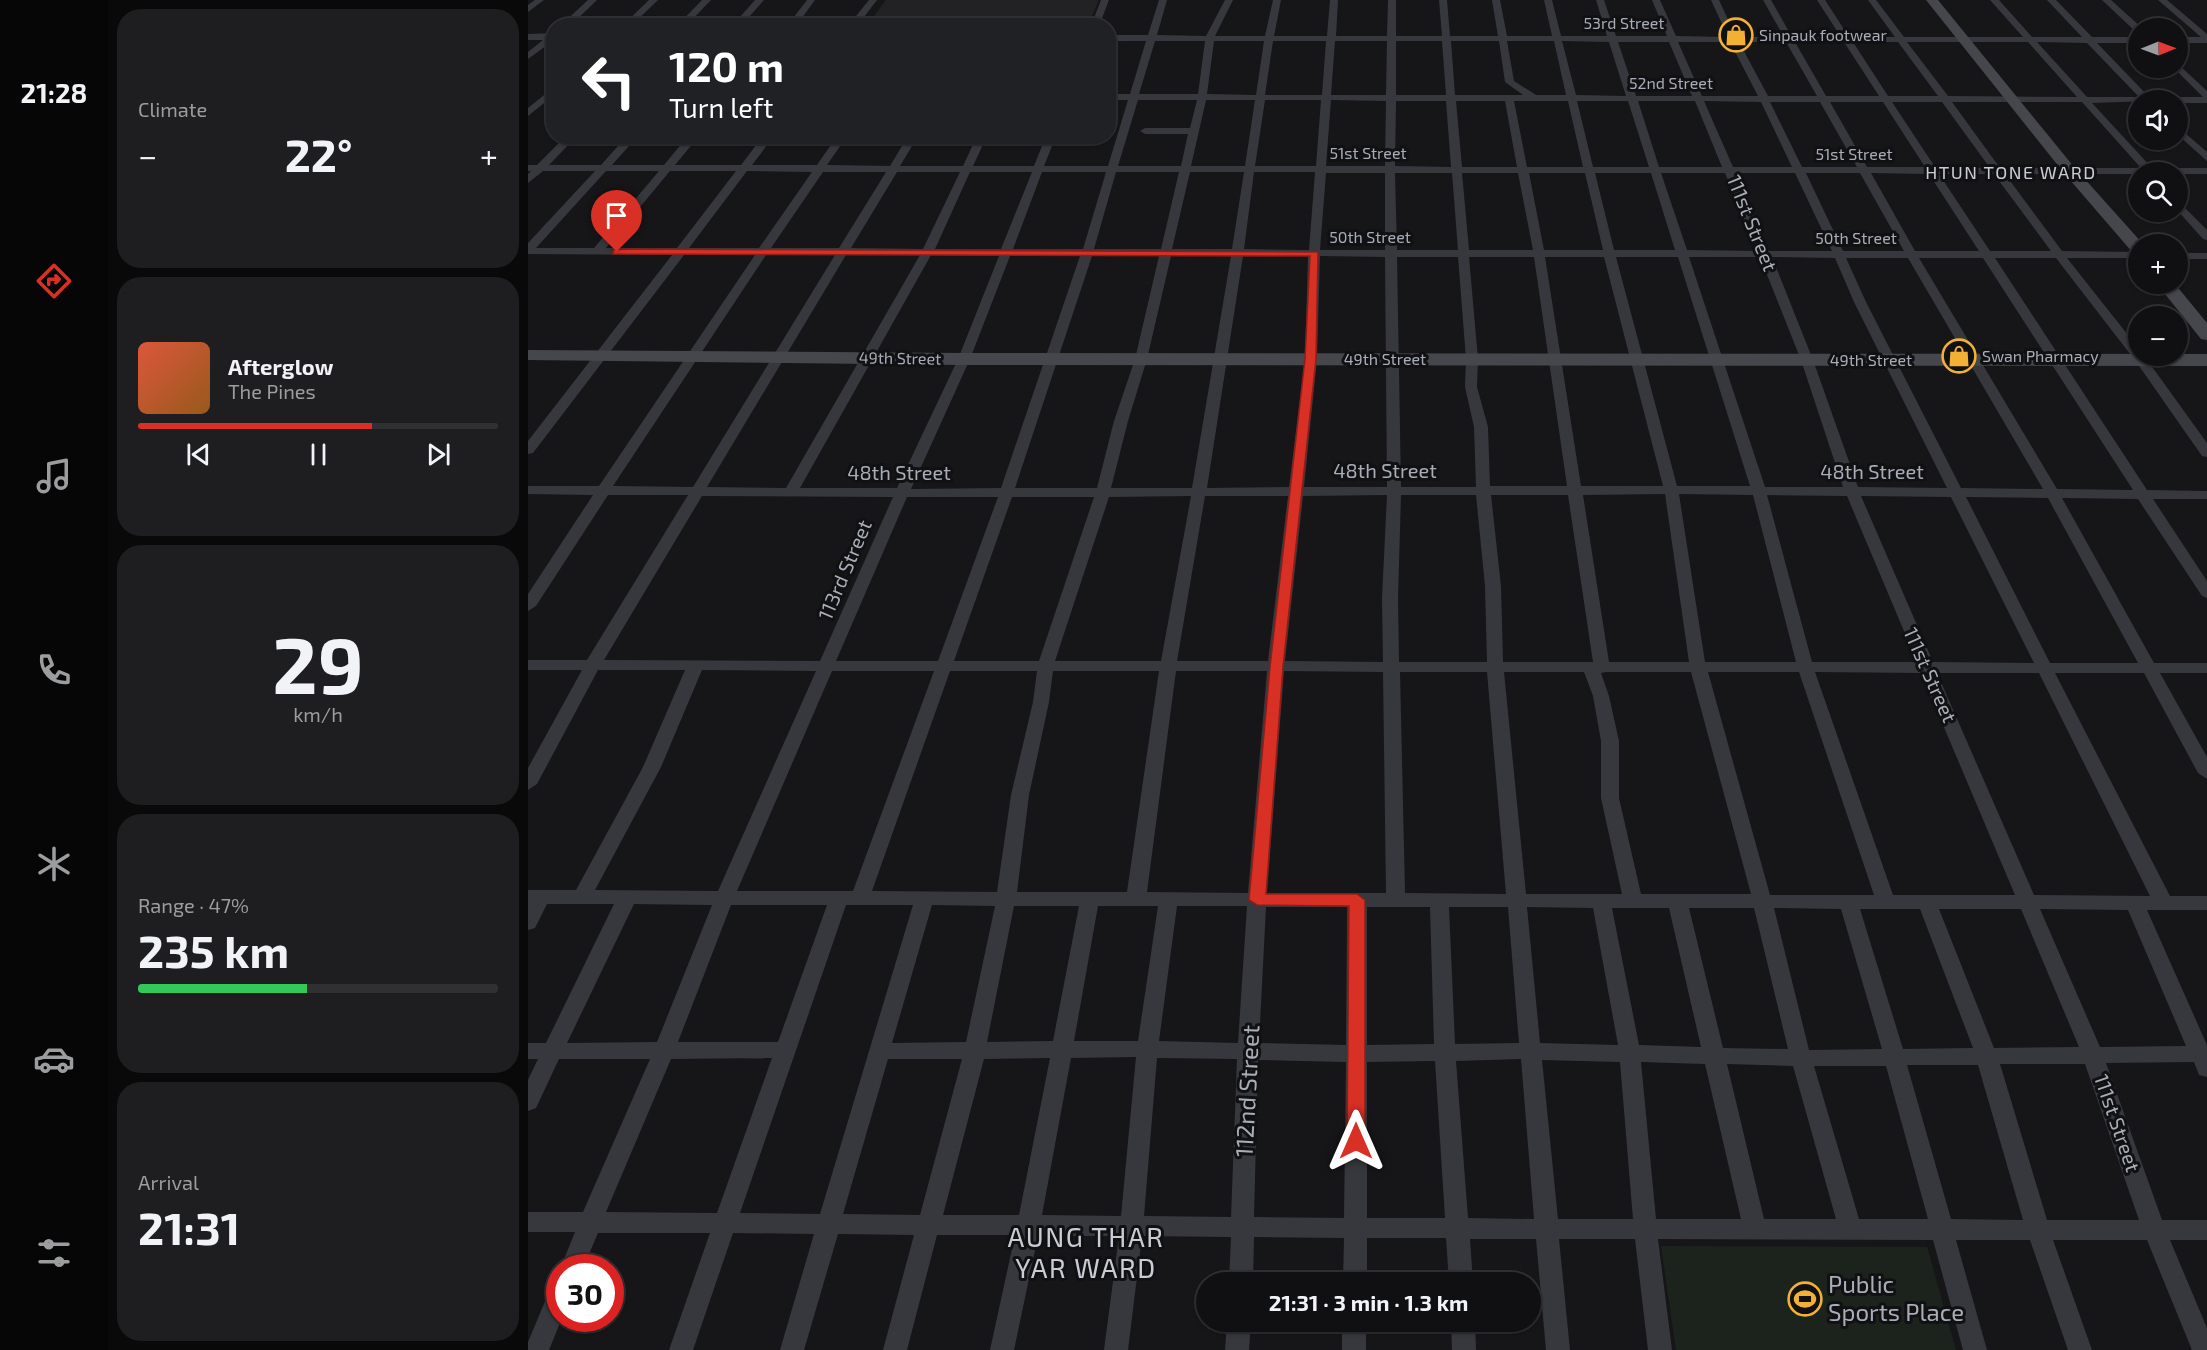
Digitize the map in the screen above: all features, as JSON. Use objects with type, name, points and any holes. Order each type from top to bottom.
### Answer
[{"type":"main road","points":[[1932,0],[2069,170],[2128,237]]},
{"type":"main road","points":[[2174,294],[2207,335]]},
{"type":"main road","name":"49th Street","points":[[528,355],[964,359],[2128,360]]},
{"type":"main road","name":"49th Street","points":[[2188,360],[2207,360]]},
{"type":"street","points":[[528,9],[540,0]]},
{"type":"street","points":[[573,18],[593,0]]},
{"type":"street","points":[[635,18],[654,0]]},
{"type":"street","points":[[689,18],[706,0]]},
{"type":"street","points":[[743,18],[760,0]]},
{"type":"street","points":[[797,18],[811,0]]},
{"type":"street","points":[[858,18],[873,0]]},
{"type":"street","points":[[1098,18],[1105,0]]},
{"type":"street","points":[[681,1350],[786,1050],[945,665],[1007,492],[1010,477],[1087,253],[1163,0]]},
{"type":"street","points":[[895,1350],[975,1051],[1006,899],[1020,795],[1041,702],[1046,664],[1103,492],[1121,421],[1141,359],[1183,168],[1202,97],[1210,37],[1229,0]]},
{"type":"street","points":[[1136,899],[1168,667],[1222,359],[1252,168],[1269,38],[1277,0]]},
{"type":"street","name":"112nd Street","points":[[1242,1272],[1244,1227],[1242,1202],[1257,900],[1276,667],[1311,359],[1314,254],[1334,0]]},
{"type":"street","points":[[1392,0],[1389,37],[1394,490],[1390,588],[1396,900]]},
{"type":"street","points":[[1443,0],[1455,168],[1465,254],[1473,359],[1471,387],[1484,456],[1483,490],[1492,586],[1495,666],[1558,1350]]},
{"type":"street","points":[[1496,0],[1510,82],[1534,98]]},
{"type":"street","points":[[1548,0],[1608,254],[1671,490],[1698,668],[1762,901],[1801,1058],[1850,1229]]},
{"type":"street","points":[[1600,0],[1680,254],[1718,360],[1759,491],[1806,669],[1886,902]]},
{"type":"street","name":"111st Street","points":[[1656,0],[1730,169],[1807,360],[1852,492],[2092,1053],[2154,1229],[2204,1350]]},
{"type":"street","points":[[1715,0],[1731,38],[1764,98],[1840,255],[1860,302],[1954,492],[2163,902]]},
{"type":"street","points":[[1767,0],[1825,98],[1912,255],[2053,494],[2207,773]]},
{"type":"street","points":[[1821,0],[1986,255],[2058,360],[2207,593]]},
{"type":"street","points":[[1872,0],[2059,255],[2128,342]]},
{"type":"street","points":[[1994,0],[2141,162]]},
{"type":"street","points":[[2051,0],[2137,90]]},
{"type":"street","points":[[2106,0],[2128,20]]},
{"type":"street","points":[[2162,0],[2207,39]]},
{"type":"street","points":[[528,37],[546,36]]},
{"type":"street","name":"53rd Street","points":[[1116,38],[2128,40]]},
{"type":"street","points":[[2188,39],[2207,39]]},
{"type":"street","points":[[528,56],[546,42]]},
{"type":"street","points":[[2188,78],[2207,98]]},
{"type":"street","points":[[528,96],[546,94]]},
{"type":"street","name":"52nd Street","points":[[1116,97],[2128,100]]},
{"type":"street","points":[[528,113],[546,98]]},
{"type":"street","points":[[1509,98],[1539,254],[1553,359],[1575,491],[1601,696],[1610,741],[1612,761],[1608,774],[1610,798],[1633,900]]},
{"type":"street","name":"52nd Street","points":[[2188,99],[2207,98]]},
{"type":"street","points":[[1145,131],[1193,132]]},
{"type":"street","points":[[2188,140],[2207,158]]},
{"type":"street","points":[[528,180],[564,144]]},
{"type":"street","points":[[528,251],[626,144]]},
{"type":"street","points":[[596,252],[688,144]]},
{"type":"street","points":[[528,450],[763,144]]},
{"type":"street","points":[[528,606],[691,356],[837,144]]},
{"type":"street","points":[[528,784],[592,666],[908,144]]},
{"type":"street","points":[[790,493],[927,252],[978,144]]},
{"type":"street","points":[[964,359],[1048,144]]},
{"type":"street","name":"51st Street","points":[[528,168],[1111,167],[2128,171]]},
{"type":"street","name":"51st Street","points":[[2188,171],[2207,171]]},
{"type":"street","points":[[2188,215],[2207,237]]},
{"type":"street","name":"50th Street","points":[[528,251],[2128,255]]},
{"type":"street","points":[[2188,256],[2207,256]]},
{"type":"street","name":"113rd Street","points":[[576,1254],[664,1050],[724,898],[902,492],[964,359]]},
{"type":"street","points":[[2146,366],[2207,453]]},
{"type":"street","name":"48th Street","points":[[528,490],[697,490],[790,493],[1671,490],[2207,495]]},
{"type":"street","points":[[582,897],[652,767],[696,664]]},
{"type":"street","points":[[528,665],[1046,664],[1168,667],[2207,668]]},
{"type":"street","points":[[528,923],[535,897],[2207,903]]},
{"type":"street","points":[[528,1102],[627,897]]},
{"type":"street","points":[[792,1350],[924,898]]},
{"type":"street","points":[[1002,1350],[1030,1225],[1060,1050],[1090,899]]},
{"type":"street","points":[[1439,899],[1445,1052],[1460,1272]]},
{"type":"street","points":[[1355,1272],[1357,900]]},
{"type":"street","points":[[1677,900],[1755,1229]]},
{"type":"street","points":[[1116,1350],[1132,1226],[1147,1049],[1168,901]]},
{"type":"street","points":[[1601,901],[1629,1054],[1645,1229],[1660,1350]]},
{"type":"street","points":[[1848,902],[1894,1055],[1975,1350]]},
{"type":"street","points":[[1927,902],[1986,1054],[2038,1230],[2080,1350]]},
{"type":"street","points":[[879,1050],[1147,1049],[1356,1054],[1532,1051],[1801,1058],[2092,1053],[2205,1059],[2134,902]]},
{"type":"street","points":[[528,1050],[786,1050]]},
{"type":"street","points":[[528,1222],[1546,1229],[2207,1230]]},
{"type":"street","points":[[537,1350],[546,1328]]},
{"type":"street","points":[[1237,1350],[1238,1332]]},
{"type":"street","points":[[1354,1332],[1354,1350]]},
{"type":"street","points":[[1463,1332],[1464,1350]]},
{"type":"shaded area","points":[[886,0],[1099,0],[1091,18],[872,18]]},
{"type":"shaded area","name":"Public Sports Place","points":[[1661,1246],[1927,1247],[1956,1350],[1676,1350]]},
{"type":"place","name":"Sinpauk footwear","points":[[1736,35]]},
{"type":"place","name":"Swan Pharmacy","points":[[1959,356]]},
{"type":"place","name":"Public Sports Place","points":[[1805,1299]]},
{"type":"district","name":"HTUN TONE WARD","points":[[2011,173]]},
{"type":"district","name":"AUNG THAR YAR WARD","points":[[1086,1254]]},
{"type":"route","points":[[617,252],[1314,254],[1311,359],[1276,667],[1257,900],[1357,900],[1356,1141]]}]
